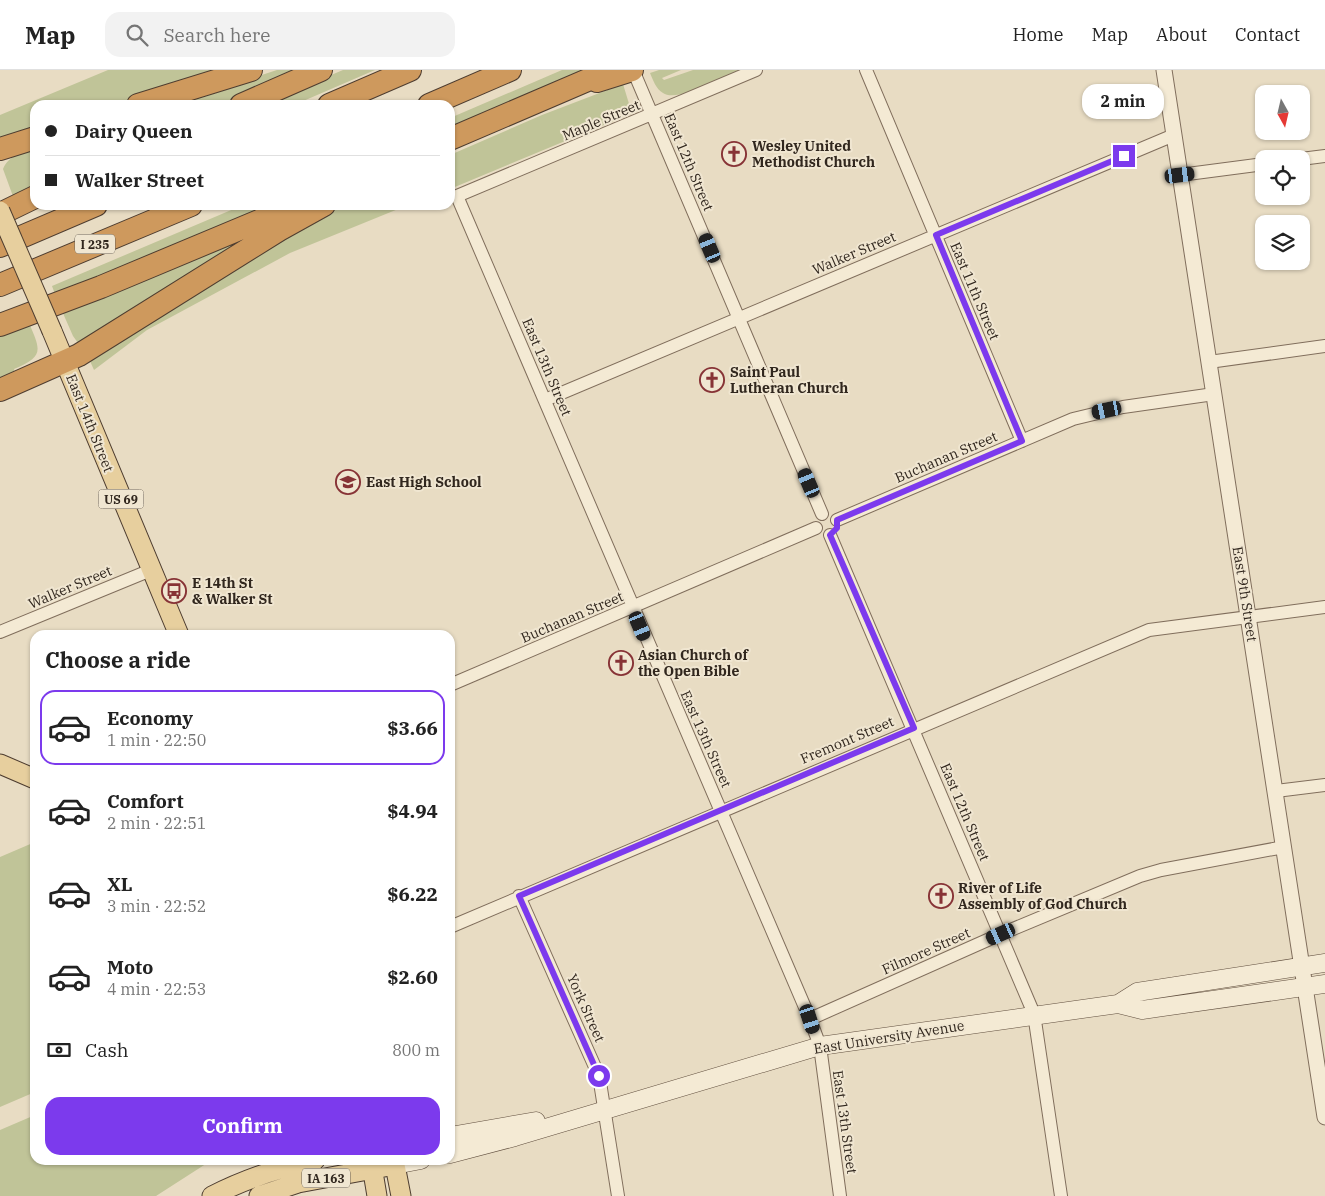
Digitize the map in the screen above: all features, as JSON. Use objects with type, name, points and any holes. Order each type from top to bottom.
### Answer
[{"type":"highway","points":[[154,100],[251,70]]},
{"type":"highway","points":[[252,100],[321,70]]},
{"type":"highway","points":[[341,100],[410,70]]},
{"type":"highway","points":[[441,100],[510,70]]},
{"type":"highway","points":[[455,136],[611,70]]},
{"type":"highway","points":[[539,100],[633,70]]},
{"type":"highway","points":[[0,149],[30,140]]},
{"type":"highway","points":[[0,213],[30,199]]},
{"type":"highway","name":"I 235","points":[[0,246],[84,210]]},
{"type":"highway","name":"I 235","points":[[0,285],[179,210]]},
{"type":"highway","points":[[0,324],[101,287],[285,210]]},
{"type":"highway","points":[[0,390],[65,362],[316,210]]},
{"type":"main road","name":"East 14th Street","points":[[0,213],[52,331],[177,630]]},
{"type":"main road","points":[[0,764],[30,777]]},
{"type":"main road","name":"East University Avenue","points":[[1118,1004],[1137,992],[1325,963]]},
{"type":"main road","name":"East University Avenue","points":[[455,1153],[515,1137],[820,1046],[1034,1014],[1118,1004],[1142,1010],[1325,984]]},
{"type":"main road","name":"East University Avenue","points":[[455,1135],[606,1110]]},
{"type":"main road","name":"IA 163","points":[[212,1196],[235,1184],[292,1165]]},
{"type":"main road","name":"IA 163","points":[[259,1196],[368,1165]]},
{"type":"main road","points":[[372,1165],[377,1196]]},
{"type":"main road","points":[[396,1165],[401,1196]]},
{"type":"street","name":"East 12th Street","points":[[633,70],[822,514]]},
{"type":"street","name":"Maple Street","points":[[457,196],[756,70]]},
{"type":"street","name":"East 11th Street","points":[[866,70],[1022,441]]},
{"type":"street","name":"East 9th Street","points":[[1164,70],[1325,1117]]},
{"type":"street","name":"Walker Street","points":[[545,400],[1174,135]]},
{"type":"street","points":[[1310,158],[1325,156]]},
{"type":"street","points":[[1180,175],[1255,165]]},
{"type":"street","name":"East 13th Street","points":[[457,196],[632,608],[722,810],[810,1019],[820,1046],[840,1196]]},
{"type":"street","points":[[1209,362],[1325,346]]},
{"type":"street","name":"Buchanan Street","points":[[837,520],[1073,419],[1091,414],[1214,394]]},
{"type":"street","points":[[822,514],[832,514],[837,520],[837,528],[830,535],[823,535],[816,528],[816,521],[822,514]]},
{"type":"street","name":"Buchanan Street","points":[[455,683],[816,528]]},
{"type":"street","name":"East 12th Street","points":[[830,535],[914,728],[1034,1014],[1061,1196]]},
{"type":"street","name":"Walker Street","points":[[0,632],[151,570]]},
{"type":"street","name":"Fremont Street","points":[[455,925],[914,728],[1149,630],[1325,607]]},
{"type":"street","points":[[1276,791],[1325,784]]},
{"type":"street","name":"Filmore Street","points":[[810,1019],[1001,934],[1140,876],[1161,870],[1284,847]]},
{"type":"street","name":"York Street","points":[[519,896],[599,1076],[606,1110],[618,1196]]},
{"type":"green space","points":[[108,70],[225,70],[126,100],[36,100]]},
{"type":"green space","points":[[277,70],[300,70],[231,100],[185,100]]},
{"type":"green space","points":[[343,70],[375,70],[306,100],[272,100]]},
{"type":"green space","points":[[562,70],[596,70],[455,130],[455,116]]},
{"type":"green space","points":[[659,70],[681,70],[662,78],[664,80],[693,70],[740,70],[701,88],[679,95],[670,95],[658,89],[650,73]]},
{"type":"green space","points":[[623,84],[630,107],[623,117],[455,187],[455,153],[542,115]]},
{"type":"green space","points":[[30,102],[30,130],[0,139],[0,115]]},
{"type":"green space","points":[[30,150],[30,191],[14,199],[3,169],[12,158]]},
{"type":"green space","points":[[231,210],[266,210],[56,297],[52,286]]},
{"type":"green space","points":[[334,210],[396,210],[290,253],[147,330],[94,370],[90,361],[291,233]]},
{"type":"green space","points":[[271,225],[78,343],[73,336],[62,311]]},
{"type":"green space","points":[[29,323],[36,340],[37,352],[35,356],[14,369],[15,374],[0,381],[0,333]]},
{"type":"green space","points":[[30,844],[30,1094],[0,1107],[0,857]]},
{"type":"green space","points":[[30,1117],[30,1165],[204,1165],[156,1196],[0,1196],[0,1130]]},
{"type":"place","name":"Wesley United Methodist Church","points":[[734,154]]},
{"type":"place","name":"Saint Paul Lutheran Church","points":[[712,380]]},
{"type":"place","name":"East High School","points":[[348,482]]},
{"type":"place","name":"E 14th St & Walker St","points":[[174,591]]},
{"type":"place","name":"Asian Church of the Open Bible","points":[[621,663]]},
{"type":"place","name":"River of Life Assembly of God Church","points":[[941,896]]},
{"type":"route","points":[[599,1076],[519,896],[914,728],[830,535],[836,531],[837,520],[1022,441],[936,235],[1124,156]]}]
